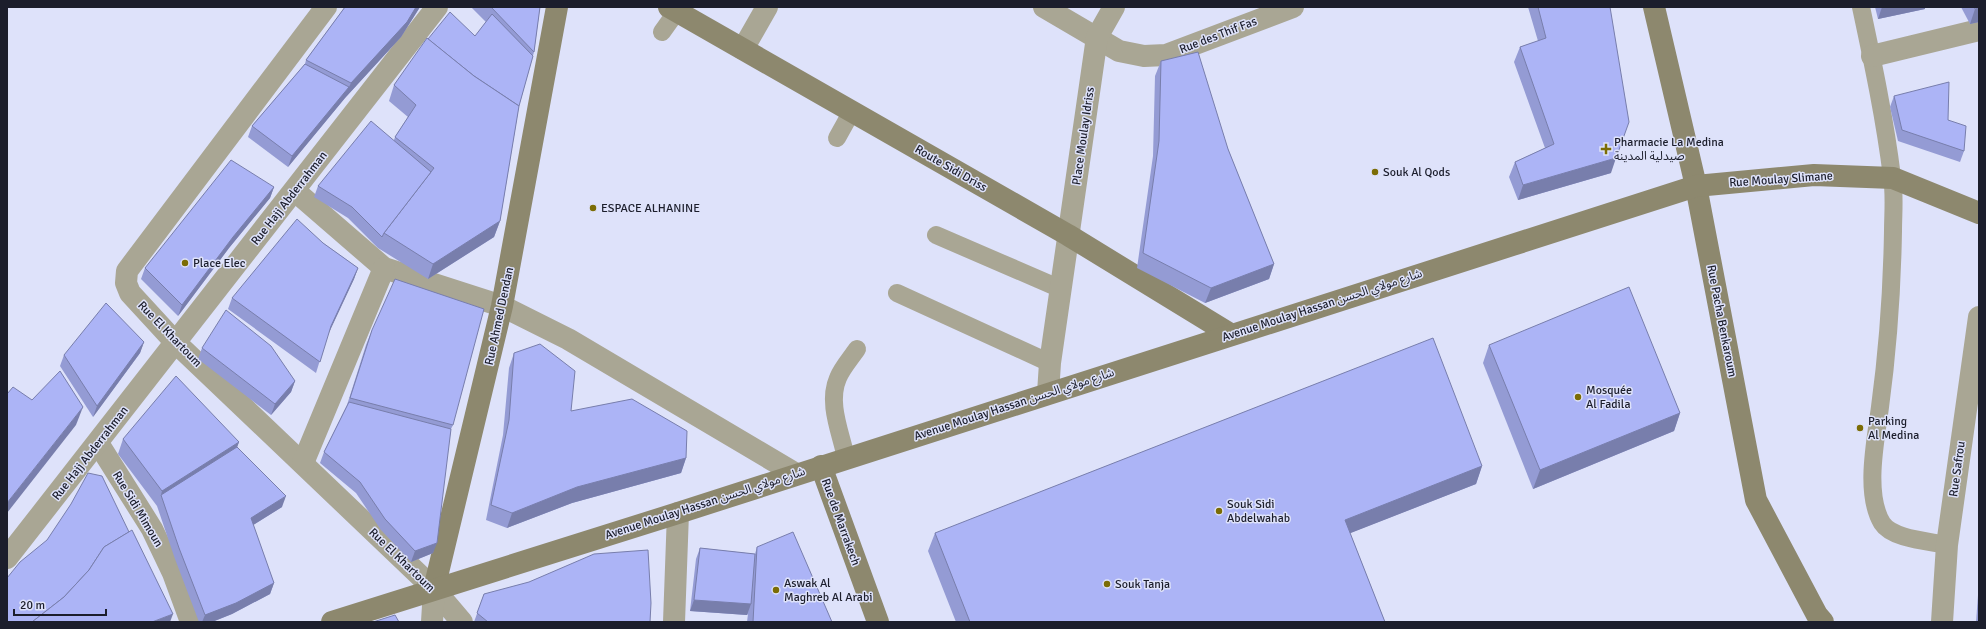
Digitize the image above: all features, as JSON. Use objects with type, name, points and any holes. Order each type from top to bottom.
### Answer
[{"type":"main road","name":"Rue Ahmed Dendan","points":[[434,589],[502,306],[557,7]]},
{"type":"main road","name":"Rue Pacha Benkaroum","points":[[1654,7],[1696,186],[1756,500],[1817,615],[1823,622]]},
{"type":"main road","name":"Route Sidi Driss","points":[[673,9],[1068,236],[1230,334]]},
{"type":"main road","name":"Rue Moulay Slimane","points":[[1696,186],[1814,175],[1893,178],[1979,213]]},
{"type":"main road","name":"Avenue Moulay Hassan شارع مولاي الحسن","points":[[332,622],[678,513],[1230,334],[1696,186]]},
{"type":"main road","name":"Rue de Marrakech","points":[[821,466],[878,622]]},
{"type":"street","name":"Rue El Khartoum","points":[[326,7],[127,271],[126,284],[130,293],[176,343],[434,589],[462,622]]},
{"type":"street","name":"Rue Hajj Abderrahman","points":[[7,558],[295,191],[437,7]]},
{"type":"street","points":[[743,49],[767,7]]},
{"type":"street","name":"Rue des Thif Fas","points":[[1044,7],[1119,51],[1144,56],[1166,55],[1293,7]]},
{"type":"street","points":[[1097,38],[1114,7]]},
{"type":"street","points":[[1872,56],[1979,30]]},
{"type":"street","name":"Place Moulay Idriss","points":[[1048,393],[1050,363],[1097,38]]},
{"type":"street","points":[[295,191],[384,268],[502,306],[568,339],[796,474]]},
{"type":"street","points":[[302,463],[384,268]]},
{"type":"street","name":"Rue Safrou","points":[[1942,622],[1947,545],[1979,317]]},
{"type":"street","name":"Rue Sidi Mimoun","points":[[98,443],[152,528],[173,573],[191,622]]},
{"type":"street","points":[[674,622],[678,513]]},
{"type":"street","name":"Rue Ahmed Dendan","points":[[432,622],[434,589]]},
{"type":"lane","points":[[1861,7],[1872,56],[1893,178],[1891,299],[1887,358],[1872,466],[1874,495],[1882,523],[1889,530],[1901,536],[1947,545]]},
{"type":"lane","points":[[662,32],[673,9]]},
{"type":"lane","points":[[837,138],[852,111]]},
{"type":"lane","points":[[936,235],[1061,288]]},
{"type":"lane","points":[[898,293],[1050,363]]},
{"type":"lane","points":[[846,458],[834,406],[834,392],[838,378],[857,350]]},
{"type":"building","points":[[345,7],[416,7],[407,22],[351,83],[306,60]]},
{"type":"building","points":[[491,7],[540,7],[534,52]]},
{"type":"building","points":[[1538,7],[1610,7],[1629,122],[1616,158],[1523,185],[1515,162],[1554,144],[1520,47],[1546,38]]},
{"type":"building","points":[[450,12],[475,36],[492,14],[533,56],[519,106],[474,76],[428,39]]},
{"type":"building","points":[[427,38],[474,76],[519,106],[500,221],[433,264],[384,233],[434,168],[395,137],[416,105],[394,85]]},
{"type":"building","points":[[1198,52],[1228,149],[1274,264],[1211,288],[1143,253],[1159,141],[1161,61]]},
{"type":"building","points":[[305,64],[349,87],[292,156],[252,126]]},
{"type":"building","points":[[1949,82],[1948,120],[1966,126],[1964,151],[1902,130],[1894,96]]},
{"type":"building","points":[[371,121],[431,172],[382,237],[352,207],[318,186]]},
{"type":"building","points":[[231,160],[274,187],[233,237],[182,305],[145,268]]},
{"type":"building","points":[[297,219],[323,243],[358,268],[331,326],[320,362],[232,298]]},
{"type":"building","points":[[395,279],[484,309],[453,425],[350,398],[372,330]]},
{"type":"building","name":"Mosquée Al Fadila","points":[[1629,287],[1680,413],[1540,470],[1489,345]]},
{"type":"building","points":[[106,303],[144,342],[97,406],[64,355]]},
{"type":"building","points":[[226,310],[271,346],[295,381],[275,404],[202,348]]},
{"type":"building","name":"Souk Sidi Abdelwahab","points":[[1433,338],[1482,466],[1345,520],[1385,622],[970,622],[935,533]]},
{"type":"building","points":[[540,344],[575,371],[571,411],[632,399],[687,431],[686,458],[577,487],[512,513],[491,505],[509,420],[514,353]]},
{"type":"building","points":[[60,371],[83,407],[7,503],[7,394],[13,387],[32,400]]},
{"type":"building","points":[[176,376],[239,442],[162,491],[123,439]]},
{"type":"building","points":[[349,402],[451,429],[437,543],[415,551],[385,519],[360,482],[324,452]]},
{"type":"building","points":[[237,447],[286,496],[251,518],[274,583],[236,603],[205,615],[179,548],[161,495]]},
{"type":"building","points":[[88,473],[102,476],[129,532],[104,547],[89,570],[64,597],[32,622],[7,622],[7,578],[20,562],[47,540],[71,504]]},
{"type":"building","points":[[132,530],[173,614],[152,622],[32,622],[64,597],[89,570],[104,547]]},
{"type":"building","name":"Aswak Al Maghreb Al Arabi","points":[[793,532],[832,622],[753,622],[757,547]]},
{"type":"building","points":[[700,548],[755,554],[751,604],[694,600]]},
{"type":"building","points":[[648,550],[651,603],[650,622],[488,622],[477,613],[484,594],[529,582],[594,554]]},
{"type":"building","points":[[395,615],[399,622],[373,622]]},
{"type":"place","name":"Pharmacie La Medina صيدلية المدينة","points":[[1606,149]]},
{"type":"place","name":"Souk Al Qods","points":[[1375,172]]},
{"type":"place","name":"ESPACE ALHANINE","points":[[593,208]]},
{"type":"place","name":"Place Elec","points":[[185,263]]},
{"type":"place","name":"Mosquée Al Fadila","points":[[1578,397]]},
{"type":"place","name":"Parking Al Medina","points":[[1860,428]]},
{"type":"place","name":"Souk Sidi Abdelwahab","points":[[1219,511]]},
{"type":"place","name":"Souk Tanja","points":[[1107,584]]},
{"type":"place","name":"Aswak Al Maghreb Al Arabi","points":[[776,590]]}]
